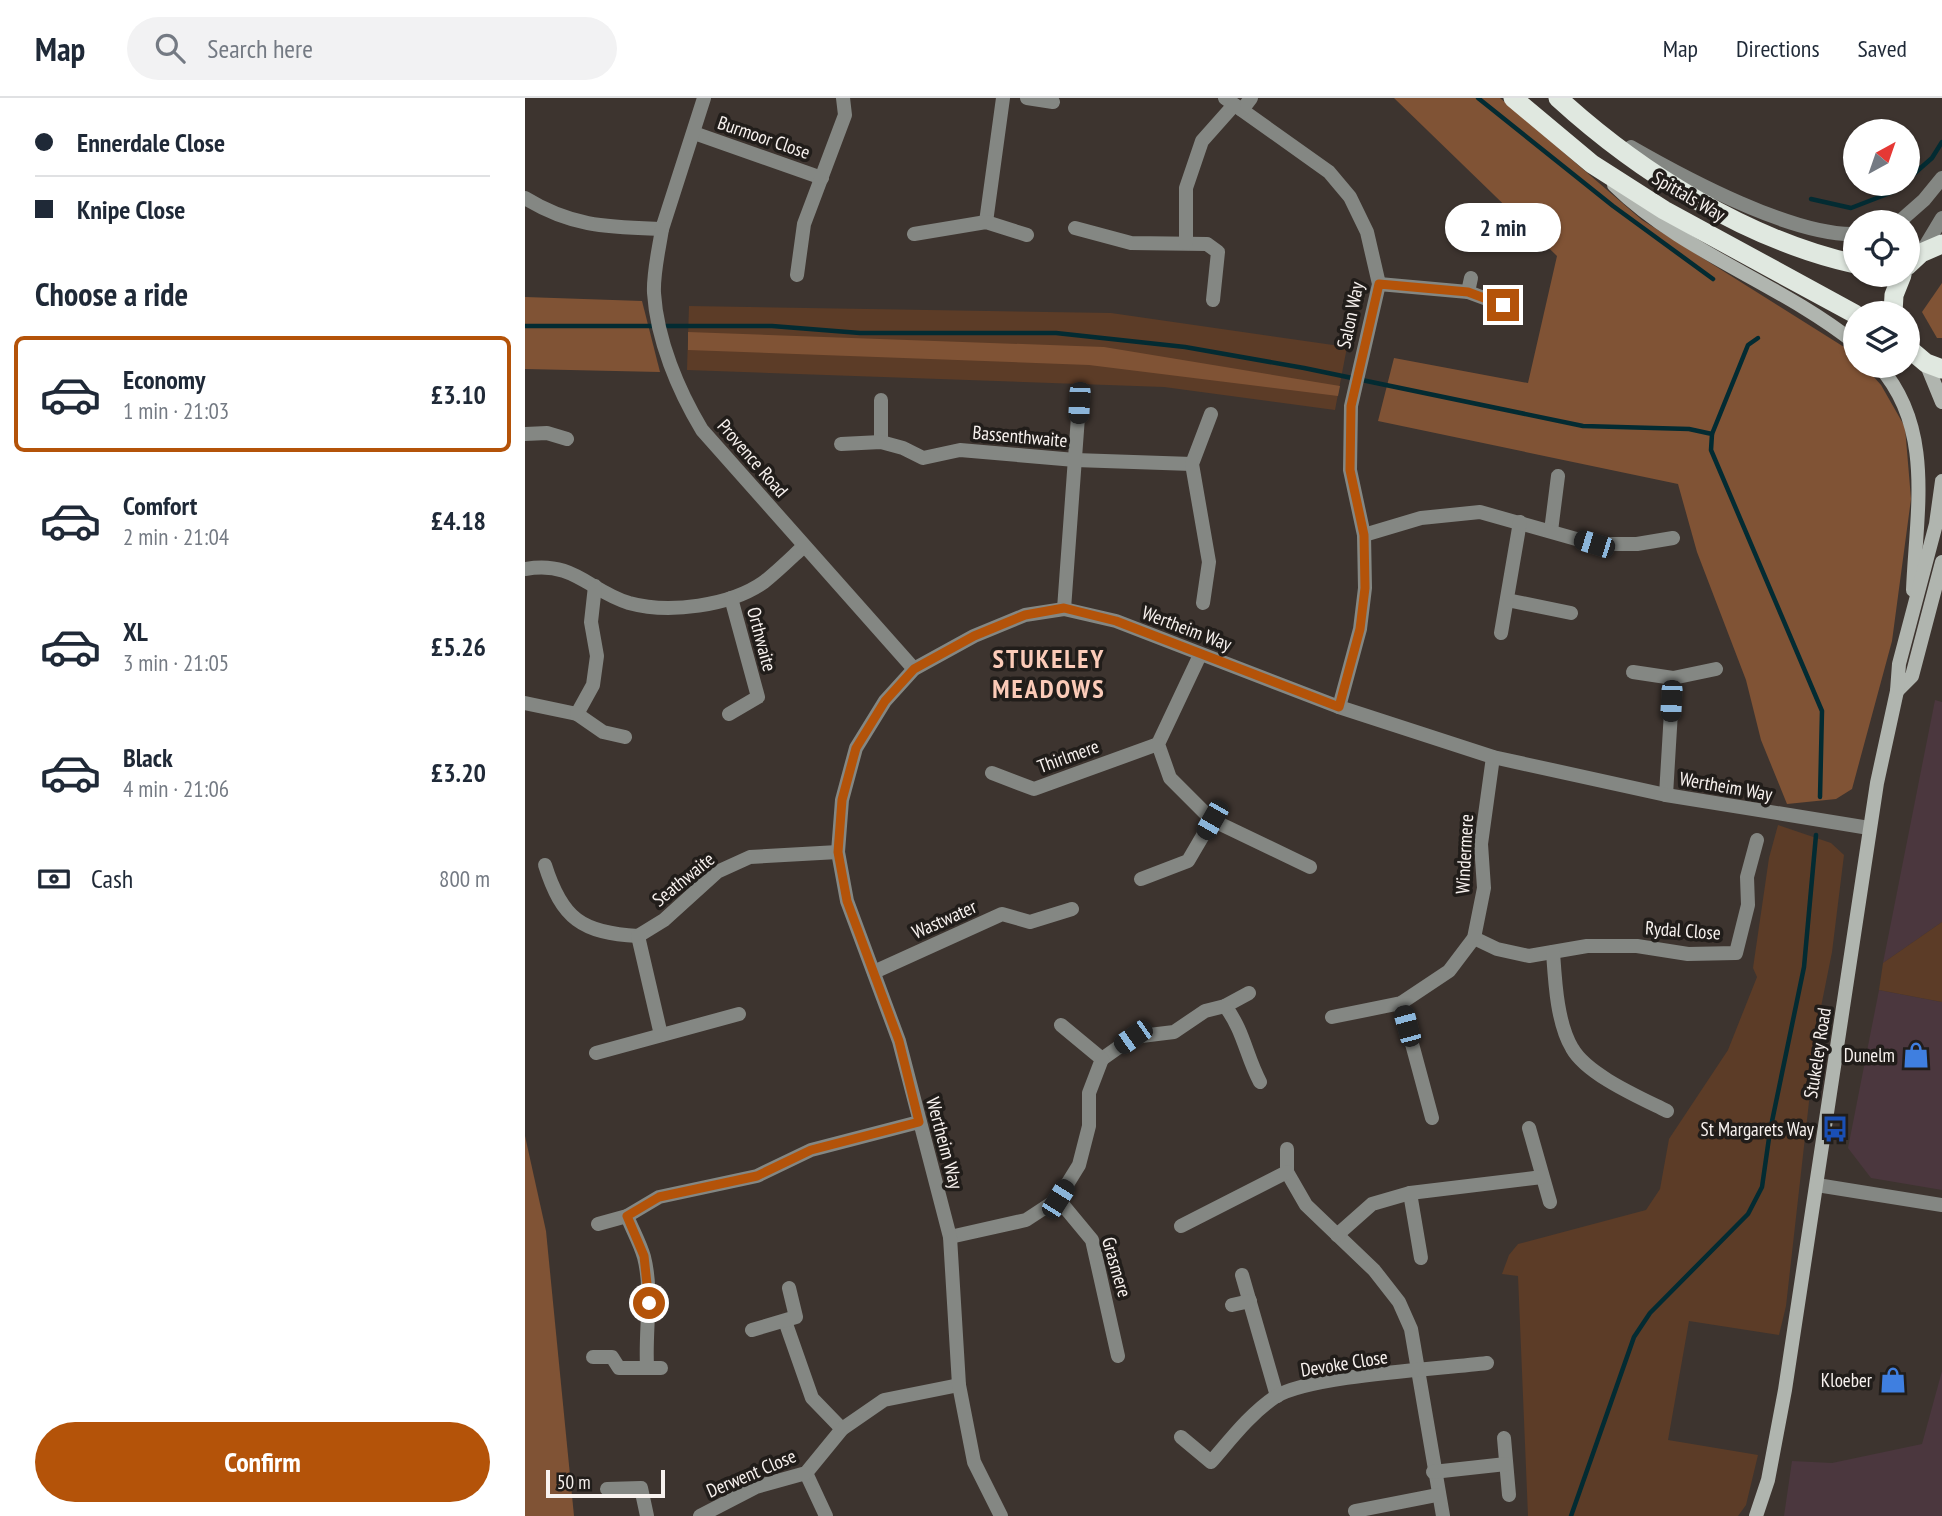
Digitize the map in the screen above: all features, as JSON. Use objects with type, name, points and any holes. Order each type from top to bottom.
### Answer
[{"type":"highway","name":"Spittals Way","points":[[1513,98],[1592,164],[1664,210],[1843,307]]},
{"type":"highway","name":"Spittals Way","points":[[1558,98],[1633,160],[1687,195],[1752,227],[1843,260]]},
{"type":"highway","points":[[1920,258],[1942,244]]},
{"type":"main road","points":[[1592,164],[1629,200],[1681,236],[1843,335]]},
{"type":"main road","points":[[1934,366],[1942,402]]},
{"type":"main road","points":[[1887,378],[1903,400],[1915,433],[1919,471],[1911,620]]},
{"type":"main road","name":"Stukeley Road","points":[[1761,1512],[1785,1390],[1869,828],[1897,691],[1899,664],[1935,524],[1942,481]]},
{"type":"main road","name":"Stukeley Road","points":[[1897,691],[1912,676],[1942,562]]},
{"type":"street","name":"Provence Road","points":[[704,98],[662,229],[654,292],[664,345],[686,404],[702,430],[914,669]]},
{"type":"street","name":"Burmoor Close","points":[[797,275],[804,224],[845,115],[843,98]]},
{"type":"street","points":[[986,222],[1003,98]]},
{"type":"street","points":[[1027,98],[1053,102]]},
{"type":"street","points":[[1186,243],[1186,188],[1202,141],[1238,103]]},
{"type":"street","name":"Salon Way","points":[[1238,103],[1329,172],[1350,197],[1367,232],[1379,284],[1352,397],[1350,470],[1364,535],[1365,588],[1360,629],[1339,707]]},
{"type":"street","points":[[1584,121],[1690,180],[1771,214],[1823,231],[1843,233]]},
{"type":"street","name":"Burmoor Close","points":[[694,133],[822,178]]},
{"type":"street","points":[[1913,210],[1942,178]]},
{"type":"street","points":[[525,198],[545,210],[591,226],[662,229]]},
{"type":"street","points":[[1920,250],[1942,218]]},
{"type":"street","points":[[914,234],[986,222],[1027,235]]},
{"type":"street","points":[[1075,228],[1131,243],[1207,244],[1218,252],[1213,300]]},
{"type":"street","points":[[1379,284],[1470,285],[1503,305]]},
{"type":"street","points":[[881,400],[881,442]]},
{"type":"street","name":"Bassenthwaite","points":[[1064,608],[1079,403]]},
{"type":"street","points":[[1203,603],[1209,562],[1192,464],[1211,414]]},
{"type":"street","points":[[525,434],[547,433],[567,439]]},
{"type":"street","name":"Bassenthwaite","points":[[841,443],[881,442],[903,447],[923,458],[960,450],[1075,460],[1192,464]]},
{"type":"street","points":[[1551,531],[1558,476]]},
{"type":"street","points":[[1364,535],[1421,517],[1480,512],[1594,544],[1637,544],[1673,538]]},
{"type":"street","points":[[1501,633],[1520,522]]},
{"type":"street","name":"Orthwaite","points":[[525,569],[571,571],[629,603],[671,607],[731,598],[762,583],[804,546]]},
{"type":"street","points":[[577,715],[593,685],[597,656],[591,622],[596,586]]},
{"type":"street","name":"Orthwaite","points":[[729,715],[758,697],[731,598]]},
{"type":"street","points":[[1507,600],[1571,612]]},
{"type":"street","name":"Wertheim Way","points":[[1001,1516],[974,1462],[959,1385],[950,1237],[899,1041],[847,901],[838,852],[842,800],[856,748],[885,701],[914,669],[974,636],[1025,615],[1064,608],[1116,621],[1339,707],[1493,757],[1666,795],[1869,828]]},
{"type":"street","points":[[1200,654],[1158,744],[1170,778],[1212,820],[1310,867]]},
{"type":"street","points":[[1633,672],[1673,678],[1716,669]]},
{"type":"street","points":[[1666,795],[1673,678]]},
{"type":"street","points":[[526,706],[577,715],[603,732],[625,737]]},
{"type":"street","name":"Thirlmere","points":[[992,773],[1034,789],[1158,744]]},
{"type":"street","name":"Windermere","points":[[1332,1017],[1401,1003],[1450,971],[1475,938],[1483,888],[1481,844],[1493,757]]},
{"type":"street","points":[[1141,879],[1188,861],[1212,820]]},
{"type":"street","name":"Rydal Close","points":[[1475,938],[1497,949],[1529,956],[1587,946],[1637,946],[1688,954],[1736,953],[1748,905],[1747,877],[1757,840]]},
{"type":"street","name":"Seathwaite","points":[[638,936],[664,920],[717,872],[750,857],[838,852]]},
{"type":"street","points":[[545,865],[554,895],[571,919],[607,934],[638,936],[661,1035]]},
{"type":"street","name":"Wastwater","points":[[874,972],[1002,915],[1030,922],[1072,909]]},
{"type":"street","points":[[1553,952],[1556,996],[1572,1049],[1608,1082],[1667,1111]]},
{"type":"street","points":[[950,1237],[1026,1220],[1058,1199],[1079,1165],[1089,1126],[1089,1093],[1102,1059],[1133,1037],[1174,1032],[1205,1011],[1225,1006],[1249,993]]},
{"type":"street","points":[[1401,1003],[1431,1118]]},
{"type":"street","points":[[1225,1006],[1247,1043],[1251,1065],[1260,1082]]},
{"type":"street","points":[[596,1053],[739,1014]]},
{"type":"street","points":[[1061,1025],[1102,1059]]},
{"type":"street","points":[[598,1224],[627,1216],[659,1197],[757,1176],[811,1150],[919,1122]]},
{"type":"street","points":[[1529,1128],[1550,1202]]},
{"type":"street","name":"Devoke Close","points":[[1287,1149],[1287,1172],[1306,1205],[1374,1270],[1399,1302],[1411,1329],[1433,1472],[1443,1516]]},
{"type":"street","points":[[1181,1226],[1287,1172]]},
{"type":"street","points":[[1336,1235],[1372,1204],[1410,1193],[1542,1177]]},
{"type":"street","points":[[1817,1185],[1942,1205]]},
{"type":"street","points":[[1410,1193],[1421,1258]]},
{"type":"street","name":"Grasmere","points":[[1058,1199],[1092,1240],[1118,1356]]},
{"type":"street","points":[[593,1357],[612,1357],[619,1368],[654,1367],[645,1329],[649,1303],[644,1256],[627,1216]]},
{"type":"street","name":"Devoke Close","points":[[1242,1275],[1277,1396]]},
{"type":"street","points":[[752,1330],[796,1317],[789,1288]]},
{"type":"street","points":[[1232,1305],[1250,1301]]},
{"type":"street","points":[[785,1321],[812,1398],[842,1430]]},
{"type":"street","name":"Devoke Close","points":[[1181,1437],[1211,1462],[1248,1419],[1277,1396],[1343,1380],[1487,1363]]},
{"type":"street","name":"Derwent Close","points":[[701,1516],[756,1487],[806,1474],[842,1430],[884,1400],[959,1385]]},
{"type":"street","points":[[1504,1438],[1509,1495]]},
{"type":"street","points":[[1433,1472],[1506,1464]]},
{"type":"street","points":[[806,1474],[826,1516]]},
{"type":"street","points":[[607,1489],[641,1488],[647,1516]]},
{"type":"street","points":[[1355,1511],[1437,1495]]},
{"type":"shaded area","points":[[1394,98],[1500,98],[1642,220],[1843,346],[1843,378],[1875,378],[1905,427],[1911,499],[1892,641],[1852,789],[1836,799],[1787,804],[1761,740],[1746,680],[1697,552],[1678,484],[1378,421],[1394,358],[1528,383],[1557,256]]},
{"type":"shaded area","points":[[1942,283],[1942,338],[1937,338],[1922,312]]},
{"type":"shaded area","points":[[525,297],[642,301],[660,372],[525,369]]},
{"type":"shaded area","points":[[689,306],[1111,313],[1347,347],[1335,410],[1164,387],[687,370]]},
{"type":"shaded area","points":[[688,332],[1104,347],[1340,386],[1338,396],[1089,365],[688,350]]},
{"type":"shaded area","points":[[1935,700],[1942,702],[1942,922],[1883,963]]},
{"type":"shaded area","points":[[1778,825],[1831,843],[1844,855],[1832,952],[1818,1022],[1786,1306],[1779,1335],[1689,1321],[1668,1440],[1758,1455],[1746,1505],[1738,1516],[1528,1516],[1518,1276],[1502,1274],[1509,1255],[1518,1244],[1646,1210],[1660,1189],[1669,1139],[1728,1050],[1757,977],[1753,968],[1769,858]]},
{"type":"shaded area","points":[[1942,922],[1942,1002],[1879,990],[1883,963]]},
{"type":"shaded area","points":[[1879,990],[1942,1002],[1942,1190],[1871,1178],[1848,1148]]},
{"type":"shaded area","points":[[525,1136],[546,1231],[574,1516],[525,1516]]},
{"type":"shaded area","points":[[1942,1371],[1942,1516],[1784,1516],[1792,1461],[1832,1463],[1922,1444]]},
{"type":"waterway","points":[[1478,98],[1613,206],[1713,279]]},
{"type":"waterway","points":[[1920,169],[1932,158],[1942,142]]},
{"type":"waterway","points":[[1811,199],[1851,208],[1882,196]]},
{"type":"waterway","points":[[525,326],[772,326],[860,333],[1056,333],[1185,347],[1304,368],[1583,426],[1689,429],[1712,434],[1711,450],[1822,711],[1820,797]]},
{"type":"waterway","points":[[1712,434],[1748,345],[1758,338]]},
{"type":"waterway","points":[[1571,1516],[1634,1337],[1650,1313],[1748,1214],[1762,1187],[1770,1131],[1804,967],[1816,835]]},
{"type":"place","name":"Dunelm","points":[[1916,1055]]},
{"type":"place","name":"St Margarets Way","points":[[1835,1129]]},
{"type":"place","name":"Kloeber","points":[[1893,1380]]},
{"type":"district","name":"STUKELEY MEADOWS","points":[[1049,673]]},
{"type":"route","points":[[649,1303],[644,1256],[627,1216],[659,1197],[757,1176],[811,1150],[919,1122],[899,1041],[847,901],[838,852],[842,800],[856,748],[885,701],[914,669],[974,636],[1025,615],[1064,608],[1116,621],[1339,707],[1360,629],[1365,588],[1364,535],[1350,470],[1351,406],[1379,284],[1468,292],[1503,305]]}]
